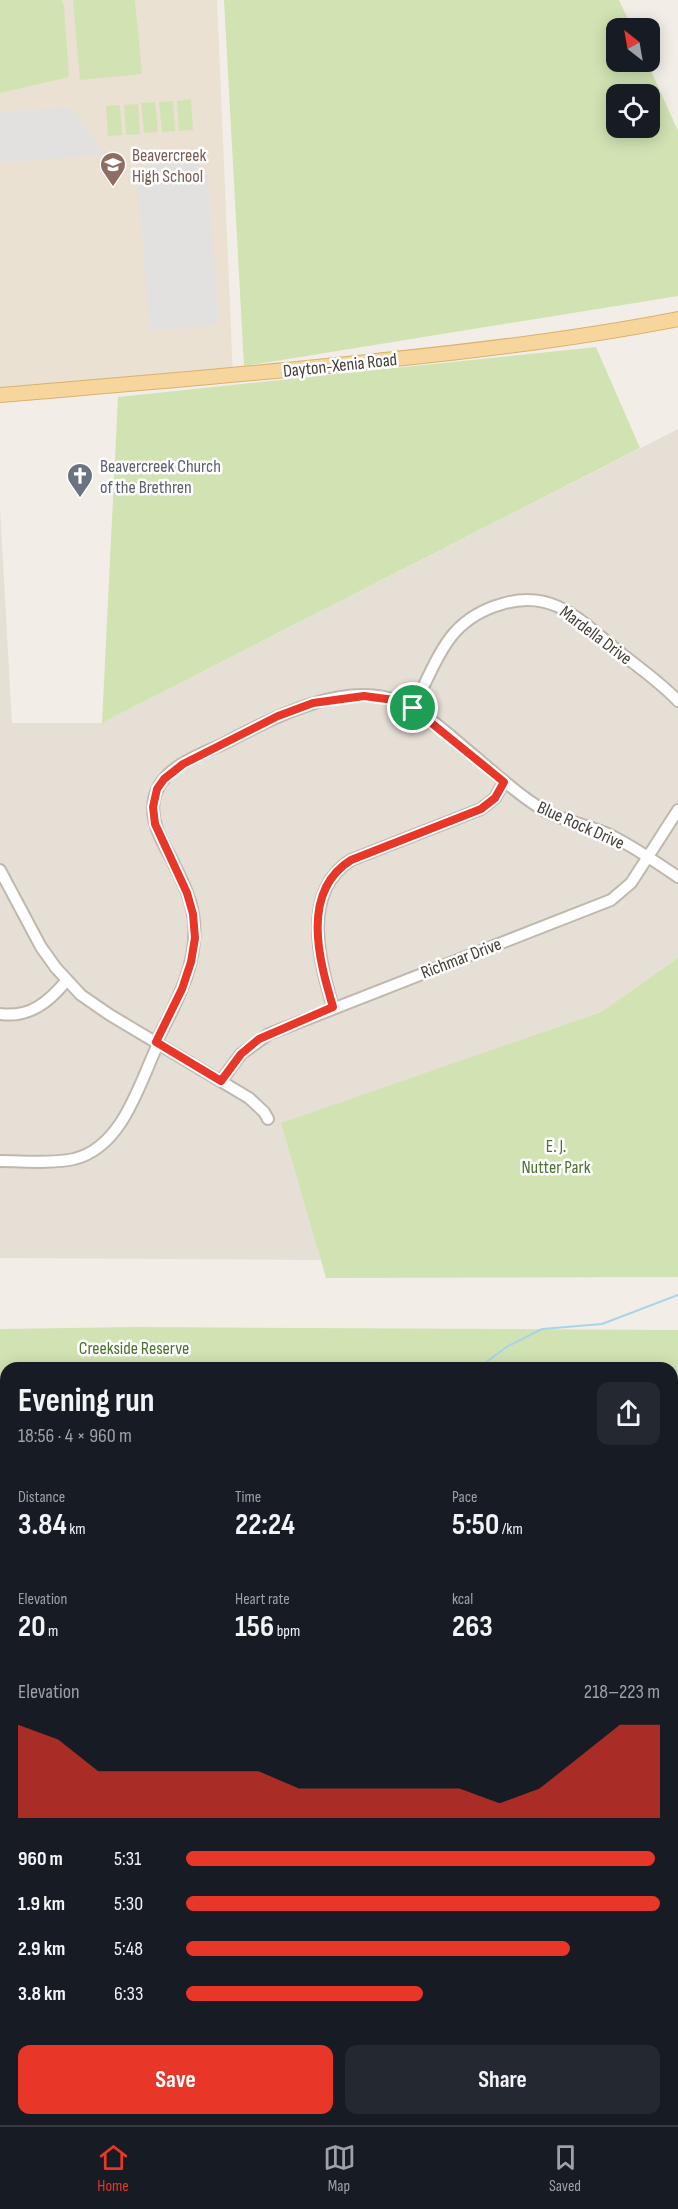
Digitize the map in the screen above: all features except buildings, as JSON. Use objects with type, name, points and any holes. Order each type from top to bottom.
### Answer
[{"type":"main road","name":"Dayton-Xenia Road","points":[[0,395],[233,376],[504,347],[614,332],[678,319]]},
{"type":"street","name":"Mardella Drive","points":[[413,708],[449,639],[461,627],[491,607],[529,599],[546,601],[569,611],[678,701]]},
{"type":"street","name":"Blue Rock Drive","points":[[0,1161],[73,1159],[92,1151],[112,1134],[121,1122],[182,989],[191,962],[195,938],[191,903],[158,832],[153,813],[154,798],[164,779],[183,764],[278,716],[313,703],[364,696],[394,700],[413,708],[504,782],[544,810],[610,835],[678,877]]},
{"type":"street","points":[[333,1007],[324,979],[318,938],[319,906],[327,883],[336,871],[351,860],[481,809],[495,798],[504,782]]},
{"type":"street","name":"Richmar Drive","points":[[221,1081],[241,1054],[259,1039],[333,1007],[605,903],[626,888],[649,858],[678,810]]},
{"type":"street","points":[[0,870],[41,947],[81,994],[102,1010],[257,1104],[268,1119]]},
{"type":"street","points":[[0,1014],[22,1014],[38,1008],[51,998],[67,980]]},
{"type":"shaded area","name":"Beavercreek High School","points":[[0,0],[217,0],[233,376],[0,395]]},
{"type":"shaded area","points":[[67,107],[76,114],[100,149],[108,154],[0,163],[0,112]]},
{"type":"shaded area","points":[[196,162],[200,167],[201,175],[208,175],[219,325],[150,331],[136,171],[145,170],[148,165]]},
{"type":"shaded area","points":[[678,429],[678,958],[601,1012],[282,1123],[321,1260],[0,1258],[0,508],[12,723],[102,723]]},
{"type":"green space","points":[[0,0],[61,0],[64,6],[69,77],[0,93]]},
{"type":"green space","points":[[73,0],[135,0],[142,74],[80,80]]},
{"type":"green space","points":[[224,0],[619,0],[627,18],[606,18],[606,72],[651,72],[657,84],[606,84],[606,138],[660,138],[660,91],[678,131],[678,296],[244,366]]},
{"type":"green space","points":[[191,99],[193,130],[179,131],[177,101]]},
{"type":"green space","points":[[173,101],[175,131],[162,132],[159,102]]},
{"type":"green space","points":[[155,102],[158,132],[144,133],[141,103]]},
{"type":"green space","points":[[138,104],[140,134],[126,135],[124,105]]},
{"type":"green space","points":[[120,105],[122,135],[108,136],[106,106]]},
{"type":"green space","points":[[596,347],[640,448],[102,723],[118,397]]},
{"type":"green space","name":"E. J. Nutter Park","points":[[678,958],[678,1277],[326,1278],[281,1123],[601,1012]]},
{"type":"green space","name":"Creekside Reserve","points":[[137,1327],[678,1330],[678,1362],[0,1362],[0,1329]]},
{"type":"waterway","points":[[486,1362],[508,1346],[542,1329],[602,1324],[678,1295]]},
{"type":"place","name":"Beavercreek High School","points":[[113,188]]},
{"type":"place","name":"Beavercreek Church of the Brethren","points":[[80,499]]},
{"type":"route","points":[[364,696],[383,697],[413,708],[504,782],[495,798],[475,812],[351,860],[336,871],[321,897],[318,938],[324,979],[333,1007],[259,1039],[241,1054],[221,1081],[156,1042],[182,989],[191,962],[195,938],[191,903],[155,824],[154,798],[164,779],[183,764],[278,716],[313,703],[364,696]]}]
